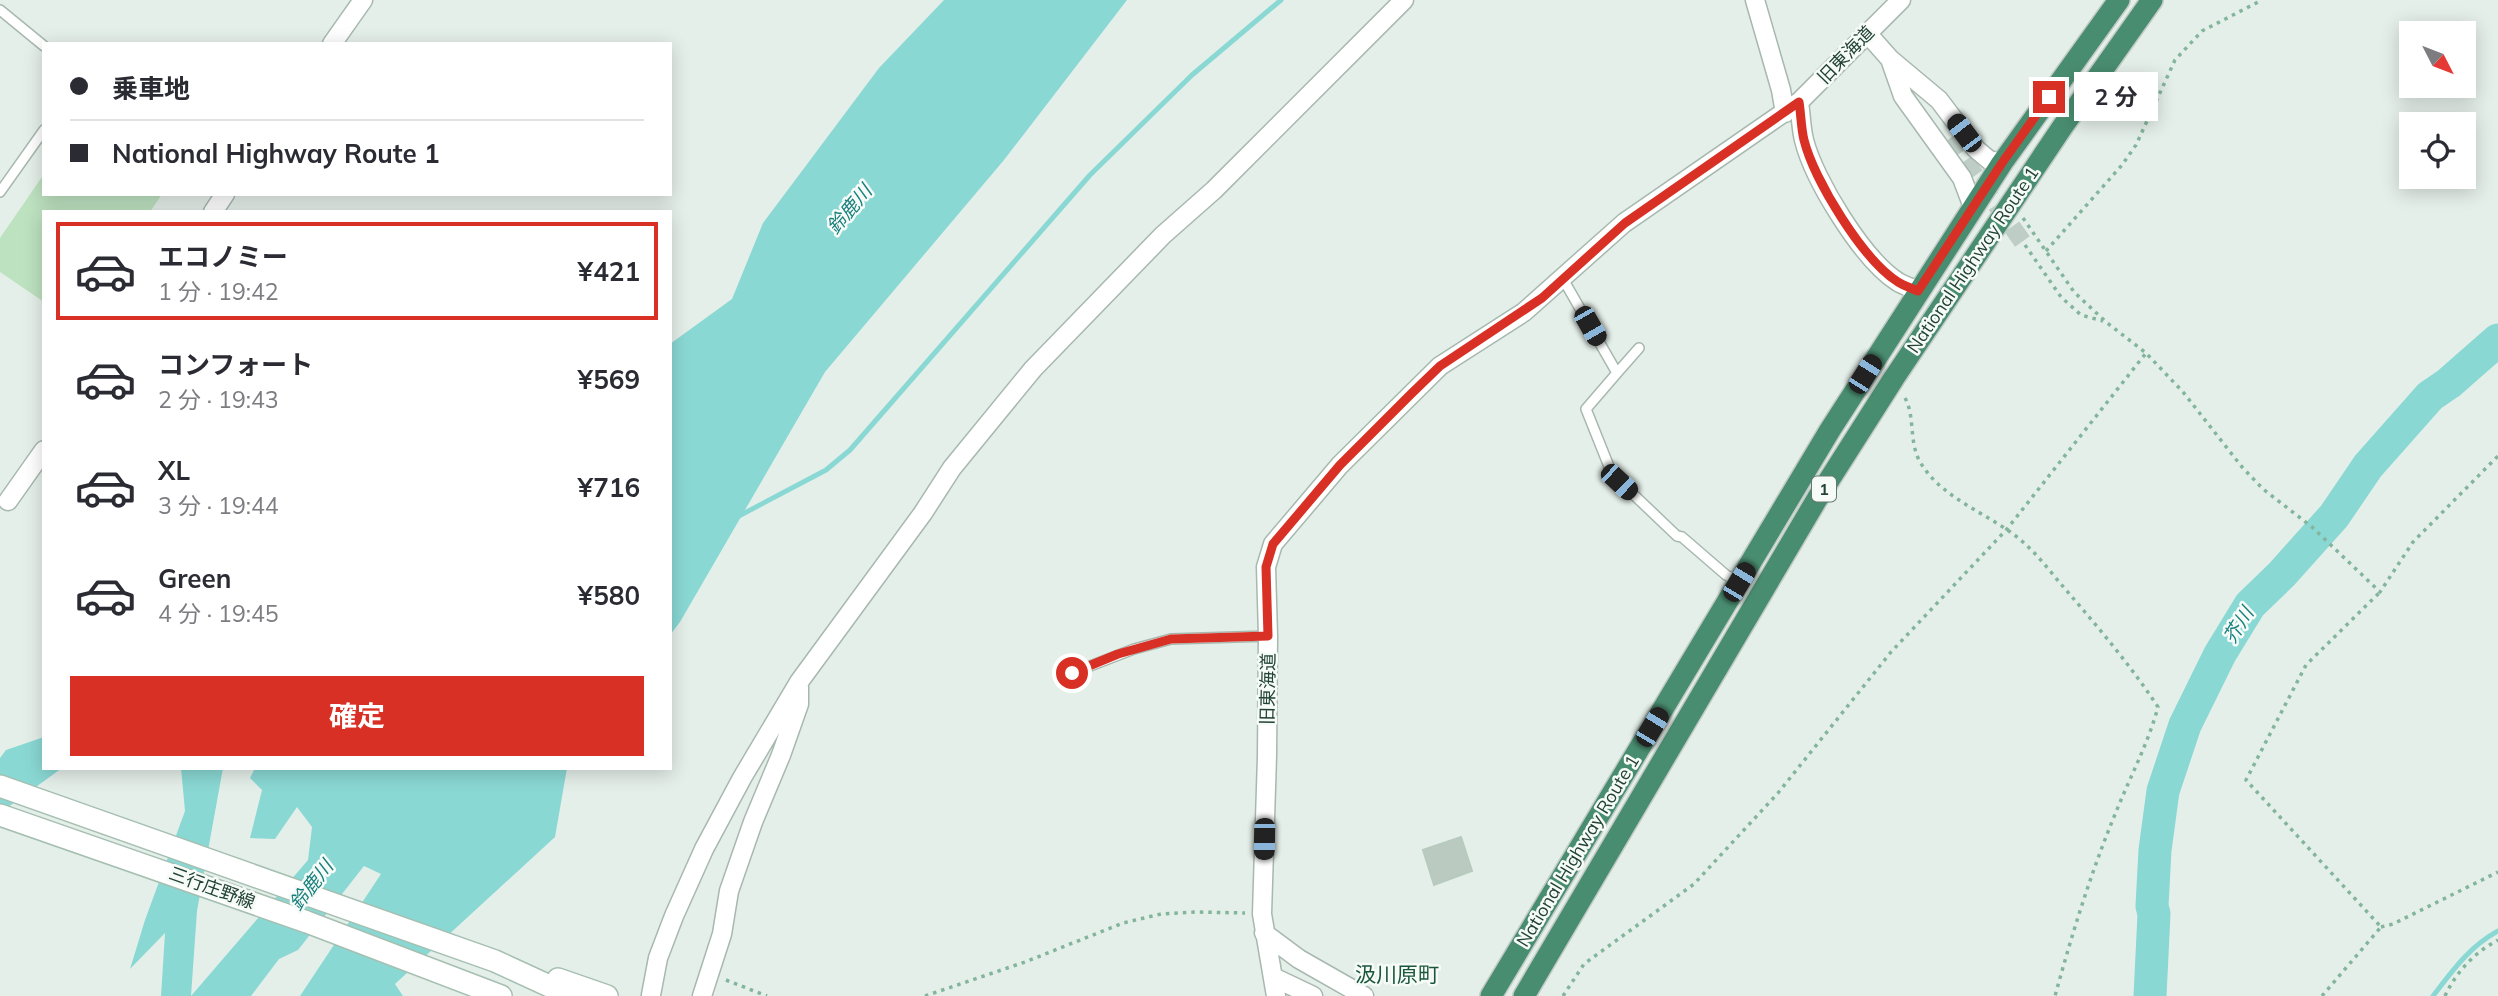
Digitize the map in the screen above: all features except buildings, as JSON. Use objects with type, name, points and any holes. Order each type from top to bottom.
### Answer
[{"type":"highway","name":"National Highway Route 1","points":[[1491,996],[1830,430],[2002,163],[2119,0]]},
{"type":"highway","name":"National Highway Route 1","points":[[1524,996],[1817,499],[2012,202],[2152,0]]},
{"type":"main road","name":"三行庄野線","points":[[0,786],[495,961],[544,974],[607,996]]},
{"type":"main road","name":"三行庄野線","points":[[0,815],[307,922],[501,996]]},
{"type":"main road","name":"三行庄野線","points":[[495,961],[571,996]]},
{"type":"street","points":[[333,42],[363,0]]},
{"type":"street","points":[[651,995],[658,958],[674,916],[704,849],[742,778],[799,682],[923,513],[952,468],[1033,369],[1164,234],[1214,190],[1404,0]]},
{"type":"street","points":[[1755,0],[1781,90],[1792,108],[1823,188],[1847,226],[1874,258],[1896,281],[1918,291]]},
{"type":"street","name":"旧東海道","points":[[1276,996],[1262,914],[1268,636],[1266,567],[1273,544],[1340,465],[1440,366],[1524,312],[1625,223],[1792,108],[1901,0]]},
{"type":"street","points":[[1867,33],[1890,59],[1949,139]]},
{"type":"street","points":[[1890,59],[1939,100],[1976,149],[1989,160],[2002,163]]},
{"type":"street","points":[[1890,59],[1903,96],[1962,178],[1973,207]]},
{"type":"street","points":[[8,501],[42,453]]},
{"type":"street","points":[[702,996],[722,934],[729,891],[752,822],[781,755],[799,704],[799,682]]},
{"type":"street","points":[[1265,933],[1299,959],[1364,996]]},
{"type":"street","points":[[1273,977],[1313,996]]},
{"type":"lane","points":[[0,10],[42,44]]},
{"type":"lane","points":[[0,192],[42,133]]},
{"type":"lane","points":[[1563,279],[1617,373]]},
{"type":"lane","points":[[1639,348],[1586,409],[1612,474],[1677,536],[1682,537],[1726,575],[1739,582]]},
{"type":"lane","points":[[1072,673],[1118,654],[1171,639],[1268,636]]},
{"type":"path","points":[[2046,251],[2122,165],[2136,145],[2175,60],[2202,31],[2262,0]]},
{"type":"path","points":[[2012,202],[2074,292],[2106,322],[2146,353],[2183,392],[2242,467],[2263,489],[2312,527],[2379,592]]},
{"type":"path","points":[[2025,245],[2061,298],[2081,315],[2106,322]]},
{"type":"path","points":[[1563,996],[1584,964],[1680,896],[1713,864],[1808,758],[1891,652],[2007,528],[2146,353]]},
{"type":"path","points":[[1894,378],[1908,402],[1911,435],[1919,458],[1932,478],[1956,498],[2007,528],[2025,544],[2077,603],[2158,707],[2153,728],[2115,814],[2074,926],[2055,996]]},
{"type":"path","points":[[2381,927],[2246,780],[2306,665],[2379,592],[2413,542],[2498,456]]},
{"type":"path","points":[[2322,996],[2381,927],[2404,919],[2498,872]]},
{"type":"path","points":[[925,996],[1135,920],[1161,914],[1196,912],[1262,914]]},
{"type":"path","points":[[2445,996],[2460,971],[2476,955],[2498,940]]},
{"type":"path","points":[[710,974],[767,996]]},
{"type":"green space","points":[[42,177],[42,196],[161,196],[151,210],[42,210],[42,301],[0,272],[0,238]]},
{"type":"water","name":"鈴鹿川","points":[[944,0],[1127,0],[1004,160],[825,372],[672,632],[672,343],[732,299],[763,223],[879,68]]},
{"type":"water","points":[[42,738],[42,770],[59,770],[0,813],[0,758],[6,750]]},
{"type":"water","points":[[181,770],[223,770],[197,911],[191,996],[161,996],[165,933],[130,969],[185,811]]},
{"type":"water","name":"鈴鹿川","points":[[254,770],[567,770],[555,837],[395,984],[403,996],[300,996],[381,874],[364,866],[298,950],[279,959],[251,996],[191,996],[308,860],[312,827],[297,807],[275,839],[250,838],[262,790],[250,778]]},
{"type":"waterway","points":[[737,517],[826,470],[850,450],[1090,175],[1192,75],[1281,0]]},
{"type":"waterway","name":"芥川","points":[[2150,996],[2155,850],[2163,791],[2185,725],[2220,654],[2250,605],[2334,516],[2368,466],[2430,396],[2498,340]]},
{"type":"waterway","points":[[2433,996],[2470,952],[2498,931]]},
{"type":"tunnel","points":[[1949,139],[2025,245]]},
{"type":"district","name":"汲川原町","points":[[1397,975]]},
{"type":"route","points":[[1072,673],[1118,654],[1171,639],[1268,636],[1266,567],[1273,544],[1340,465],[1440,366],[1524,312],[1625,223],[1799,102],[1803,138],[1823,188],[1847,226],[1874,258],[1896,281],[1918,291],[2049,97]]}]
